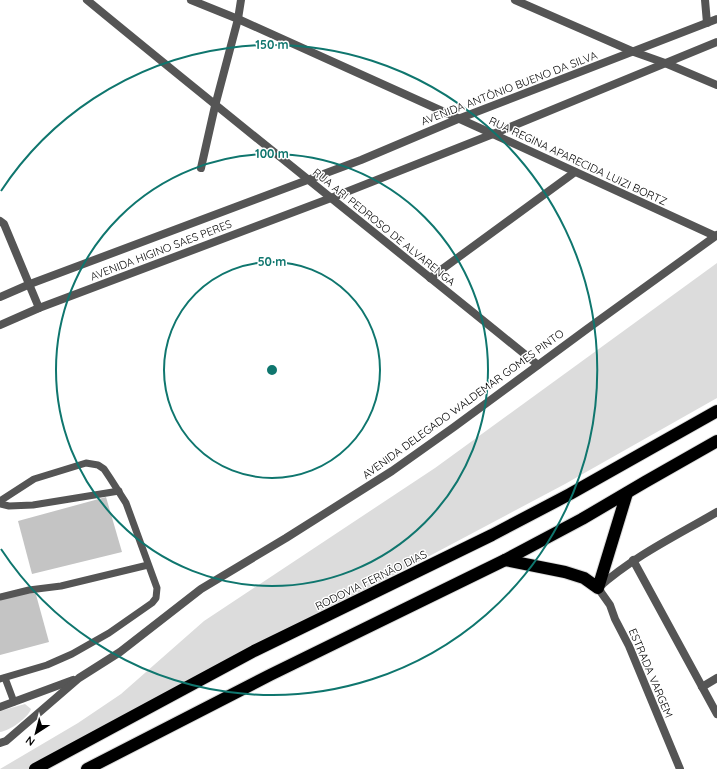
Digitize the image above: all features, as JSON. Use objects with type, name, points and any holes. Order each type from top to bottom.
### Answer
[{"type":"highway","name":"RODOVIA FERNÃO DIAS","points":[[34,769],[254,651],[485,538],[570,494],[717,411]]},
{"type":"highway","points":[[87,769],[263,679],[505,560],[582,519],[717,441]]},
{"type":"highway","points":[[505,560],[565,572],[584,578],[598,588],[627,493]]},
{"type":"street","name":"RUA ARI PEDROSO DE ALVARENGA","points":[[87,0],[215,106],[310,180],[330,198],[538,365]]},
{"type":"street","name":"RUA REGINA APARECIDA LUIZI BORTZ","points":[[191,0],[238,19],[716,236]]},
{"type":"street","points":[[201,168],[215,106],[238,19],[241,0]]},
{"type":"street","points":[[516,0],[634,52],[665,63],[717,85]]},
{"type":"street","points":[[705,0],[707,23]]},
{"type":"street","name":"AVENIDA ANTÔNIO BUENO DA SILVA","points":[[310,180],[458,119],[717,19]]},
{"type":"street","points":[[330,198],[493,134],[717,42]]},
{"type":"street","points":[[430,278],[576,172]]},
{"type":"street","name":"AVENIDA HIGINO SAES PERES","points":[[0,297],[30,284],[310,180]]},
{"type":"street","name":"AVENIDA HIGINO SAES PERES","points":[[0,325],[39,308],[330,198]]},
{"type":"street","points":[[0,221],[4,224],[39,308]]},
{"type":"street","name":"AVENIDA DELEGADO WALDEMAR GOMES PINTO","points":[[79,678],[120,652],[201,589],[286,538],[392,471],[716,236]]},
{"type":"street","points":[[598,588],[633,560],[717,512]]},
{"type":"street","points":[[633,560],[717,714]]},
{"type":"street","name":"ESTRADA VARGEM","points":[[598,588],[610,605],[615,619],[629,646],[680,769]]},
{"type":"street","points":[[0,707],[79,678]]},
{"type":"street","points":[[0,743],[6,741],[79,678]]},
{"type":"street","points":[[702,686],[717,678]]},
{"type":"lane","points":[[0,501],[34,479],[86,463],[92,463],[104,470],[126,503],[157,588],[156,598],[152,603],[109,633],[72,654],[47,665],[2,679],[14,702]]},
{"type":"lane","points":[[0,504],[9,506],[33,505],[119,491]]},
{"type":"lane","points":[[0,597],[29,590],[61,586],[148,565]]},
{"type":"shaded area","points":[[717,263],[717,398],[565,484],[190,683],[33,769],[0,769],[78,723],[121,694],[204,621],[435,468]]},
{"type":"shaded area","points":[[25,704],[31,709],[29,713],[13,727],[0,732],[0,711]]},
{"type":"building","points":[[106,497],[122,552],[32,574],[18,521]]},
{"type":"building","points":[[35,591],[49,642],[0,655],[0,600]]}]
